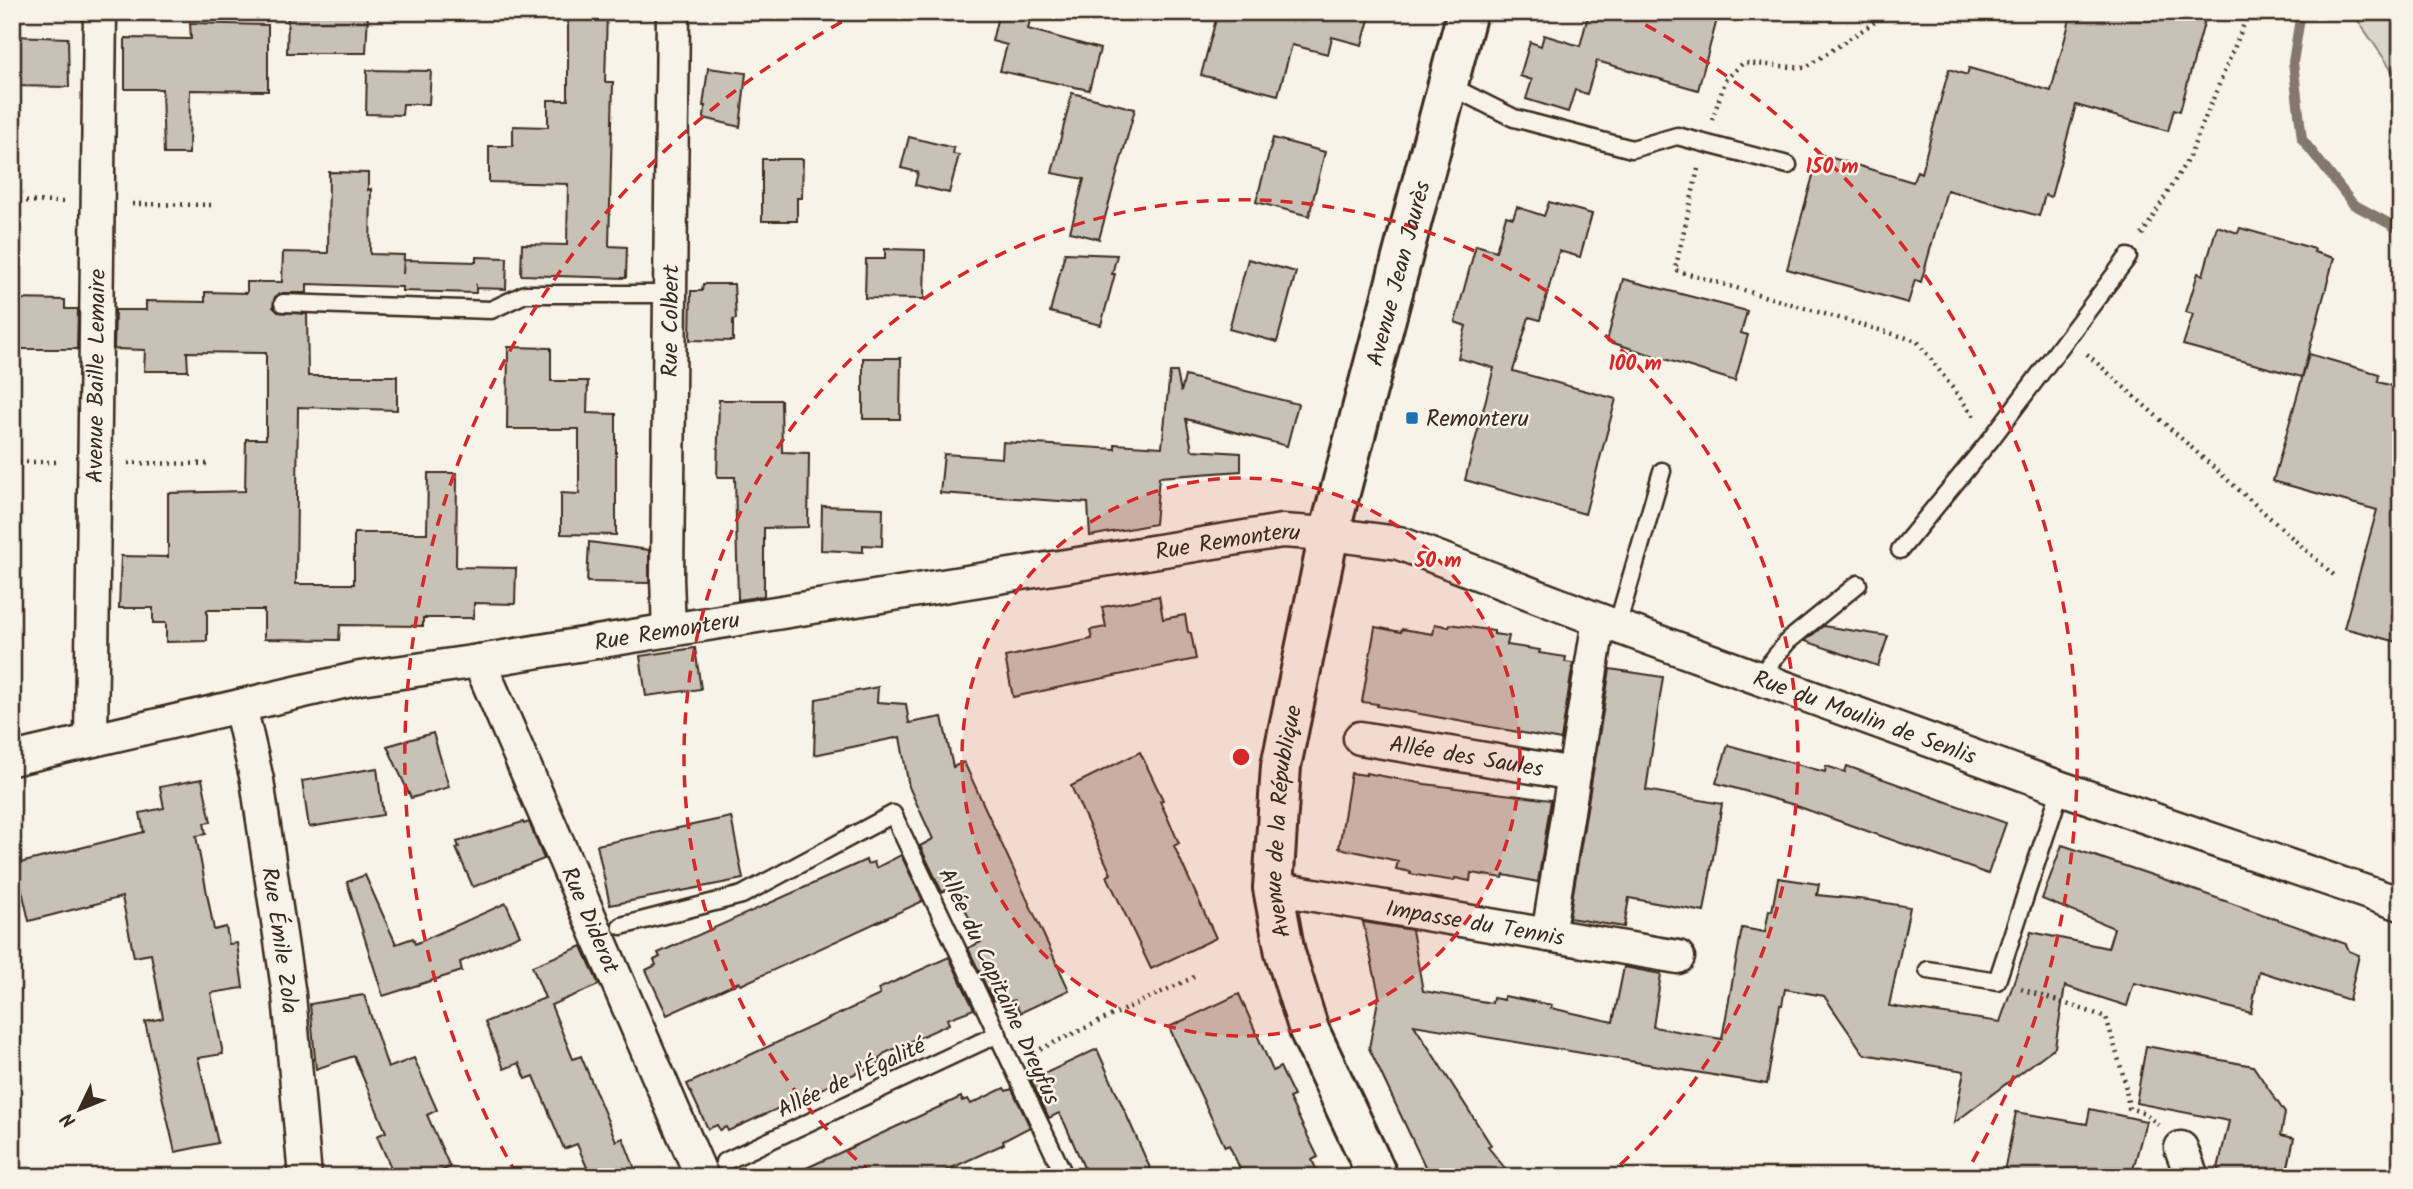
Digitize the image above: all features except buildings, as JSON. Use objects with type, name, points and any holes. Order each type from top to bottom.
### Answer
[{"type":"street","name":"Avenue Baille Lemaire","points":[[91,740],[100,12]]},
{"type":"street","name":"Rue Colbert","points":[[669,629],[667,579],[673,12]]},
{"type":"street","name":"Avenue Jean Jaurès","points":[[1329,534],[1467,12]]},
{"type":"street","name":"Rue Remonteru","points":[[12,759],[360,678],[1282,531],[1329,534]]},
{"type":"street","name":"Rue du Moulin de Senlis","points":[[1329,534],[1399,543],[1608,623],[2061,788],[2401,904]]},
{"type":"street","name":"Avenue de la République","points":[[1329,534],[1281,766],[1273,888],[1284,953],[1309,1030],[1378,1177]]},
{"type":"street","name":"Allée des Saules","points":[[1548,935],[1574,774],[1608,623]]},
{"type":"street","name":"Rue Diderot","points":[[479,661],[713,1169]]},
{"type":"street","name":"Rue Émile Zola","points":[[240,706],[257,779],[289,995],[305,1177]]},
{"type":"street","name":"Allée des Saules","points":[[1360,738],[1574,774]]},
{"type":"street","name":"Impasse du Tennis","points":[[1273,888],[1678,957]]},
{"type":"lane","points":[[1448,85],[1514,118],[1632,149],[1677,136],[1788,165]]},
{"type":"lane","points":[[1900,550],[1991,439],[2128,257]]},
{"type":"lane","points":[[283,303],[491,310],[525,294],[670,294]]},
{"type":"lane","points":[[1608,623],[1662,471]]},
{"type":"lane","points":[[1758,678],[1788,641],[1858,584]]},
{"type":"lane","points":[[1928,971],[1997,981],[2061,788]]},
{"type":"lane","name":"Allée du Capitaine Dreyfus","points":[[621,926],[742,894],[893,814],[1065,1177]]},
{"type":"lane","name":"Allée de l'Égalité","points":[[713,1169],[998,1034]]},
{"type":"path","points":[[1891,12],[1805,68],[1743,63],[1726,79],[1704,143],[1675,270],[1917,341],[1991,439]]},
{"type":"path","points":[[2128,257],[2189,157],[2249,12]]},
{"type":"path","points":[[2068,338],[2336,577]]},
{"type":"path","points":[[1011,1062],[1194,976]]},
{"type":"path","points":[[1997,981],[2106,1017],[2124,1078],[2129,1108],[2145,1113],[2186,1162]]},
{"type":"shaded area","points":[[2352,12],[2401,12],[2401,83]]},
{"type":"waterway","points":[[2301,12],[2293,62],[2302,139],[2353,204],[2401,230]]},
{"type":"place","name":"Remonteru","points":[[1412,418]]}]
